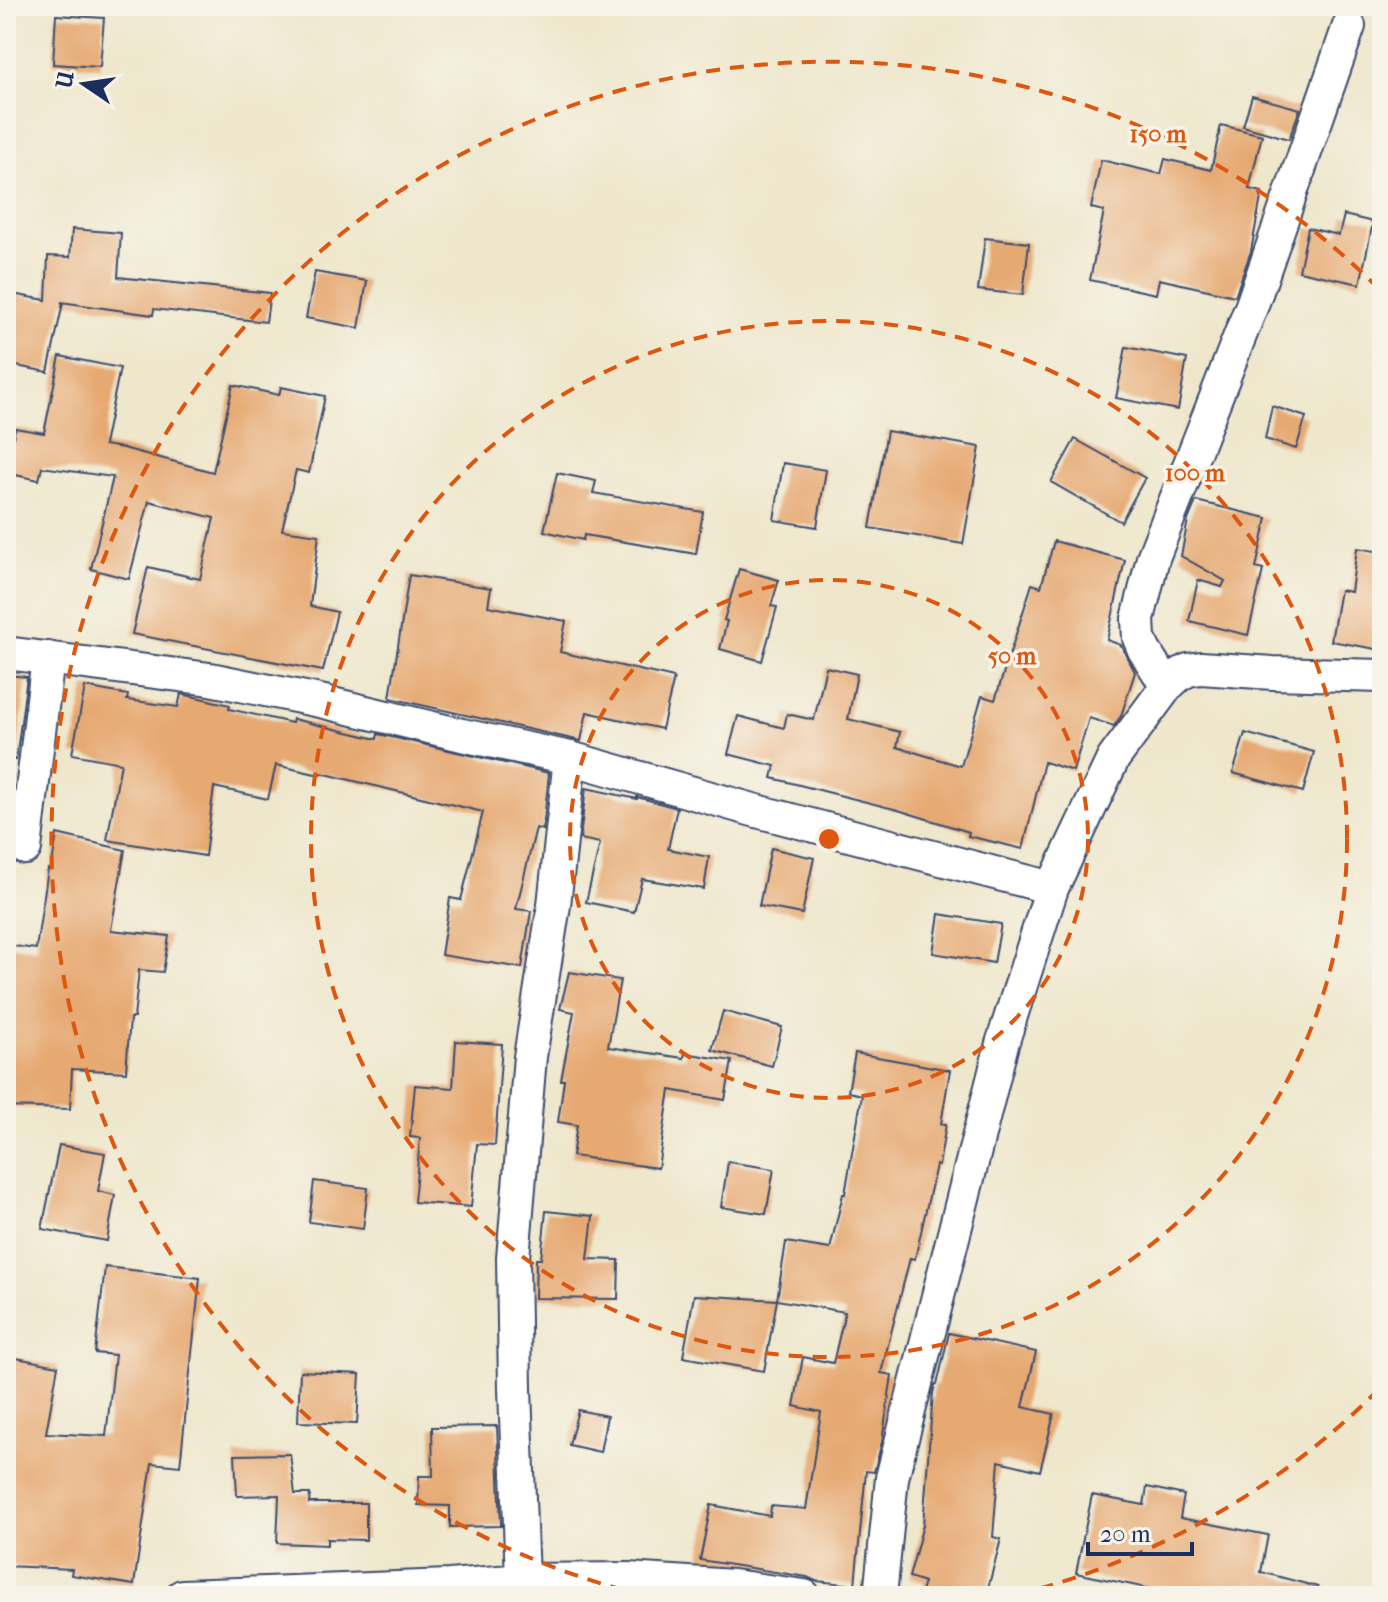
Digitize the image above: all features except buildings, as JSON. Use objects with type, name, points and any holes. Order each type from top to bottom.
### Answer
[{"type":"street","points":[[1167,686],[1139,638],[1138,619],[1153,558],[1252,305],[1349,26]]},
{"type":"street","points":[[6,653],[210,679],[320,701],[570,758],[753,810],[1052,888]]},
{"type":"street","points":[[25,848],[48,658]]},
{"type":"street","points":[[880,1596],[892,1478],[1002,1044],[1052,888],[1113,759],[1167,686],[1188,670],[1201,668],[1382,676]]},
{"type":"street","points":[[522,1580],[513,1258],[530,1057],[554,905],[570,758]]},
{"type":"street","points":[[182,1596],[449,1591],[522,1580],[628,1579],[733,1586],[804,1596]]}]
